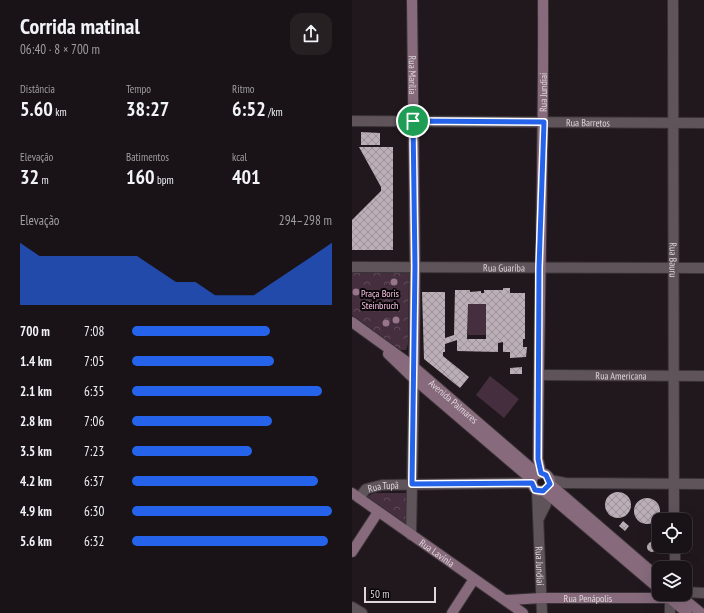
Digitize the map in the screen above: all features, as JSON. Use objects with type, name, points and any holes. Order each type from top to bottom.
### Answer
[{"type":"main road","name":"Rua Marília","points":[[412,0],[415,266],[414,379]]},
{"type":"main road","name":"Rua Jundiaí","points":[[541,483],[538,459],[539,268],[544,122],[543,0]]},
{"type":"main road","name":"Avenida Palmares","points":[[352,322],[414,367],[652,582]]},
{"type":"main road","name":"Avenida Palmares","points":[[366,333],[414,379],[652,572]]},
{"type":"main road","name":"Rua Lavínia","points":[[356,495],[523,613]]},
{"type":"main road","points":[[352,552],[378,512]]},
{"type":"main road","points":[[452,613],[474,579]]},
{"type":"main road","name":"Rua Penápolis","points":[[506,600],[652,595]]},
{"type":"main road","points":[[676,601],[687,613]]},
{"type":"main road","points":[[681,601],[701,613]]},
{"type":"street","name":"Rua Bauru","points":[[673,0],[674,513]]},
{"type":"street","name":"Rua Barretos","points":[[352,121],[704,123]]},
{"type":"street","name":"Rua Guaríba","points":[[352,268],[415,266],[704,268]]},
{"type":"street","name":"Rua Americana","points":[[539,375],[704,376]]},
{"type":"street","points":[[411,535],[414,379]]},
{"type":"street","name":"Rua Jundiaí","points":[[541,483],[539,518],[542,613]]},
{"type":"street","name":"Rua Tupã","points":[[356,495],[373,486],[412,484],[704,484]]},
{"type":"street","points":[[692,592],[704,593]]},
{"type":"street","points":[[670,613],[671,601]]},
{"type":"street","points":[[352,607],[362,613]]},
{"type":"green space","name":"Praça Boris Steinbruch","points":[[352,271],[409,271],[408,344],[406,350],[398,350],[352,315]]},
{"type":"green space","points":[[468,304],[486,304],[486,335],[468,335]]},
{"type":"green space","points":[[490,376],[519,399],[504,418],[476,395]]},
{"type":"green space","points":[[374,493],[410,493],[408,531],[366,499]]},
{"type":"building","points":[[361,132],[380,133],[380,145],[361,145]]},
{"type":"building","points":[[359,147],[393,147],[393,250],[352,250],[352,220],[381,191],[381,187]]},
{"type":"building","points":[[503,288],[510,288],[510,293],[525,293],[525,339],[523,339],[523,347],[527,347],[526,357],[510,358],[510,352],[503,352],[503,342],[498,343],[498,352],[457,351],[457,340],[445,344],[445,352],[443,352],[443,356],[469,377],[460,388],[424,359],[422,292],[445,292],[445,338],[454,335],[455,290],[470,290],[470,292],[481,291],[481,293],[484,293],[484,290],[503,290]],"holes":[[[468,304],[486,304],[486,339],[467,339]]]},
{"type":"building","points":[[522,367],[522,374],[510,374],[510,368]]},
{"type":"building","points":[[618,492],[627,496],[631,505],[627,514],[618,518],[609,514],[605,505],[609,496]]},
{"type":"building","points":[[647,498],[652,499],[657,501],[660,513],[652,513],[652,523],[647,524],[637,521],[634,511],[637,501]]},
{"type":"building","points":[[623,521],[629,526],[625,531],[619,526]]},
{"type":"building","points":[[652,542],[652,552],[648,551],[647,549],[647,545]]},
{"type":"route","points":[[413,121],[544,122],[539,268],[538,459],[541,473],[546,475],[550,480],[550,484],[547,489],[543,491],[540,492],[535,490],[532,483],[412,484],[415,266],[413,121]]}]
